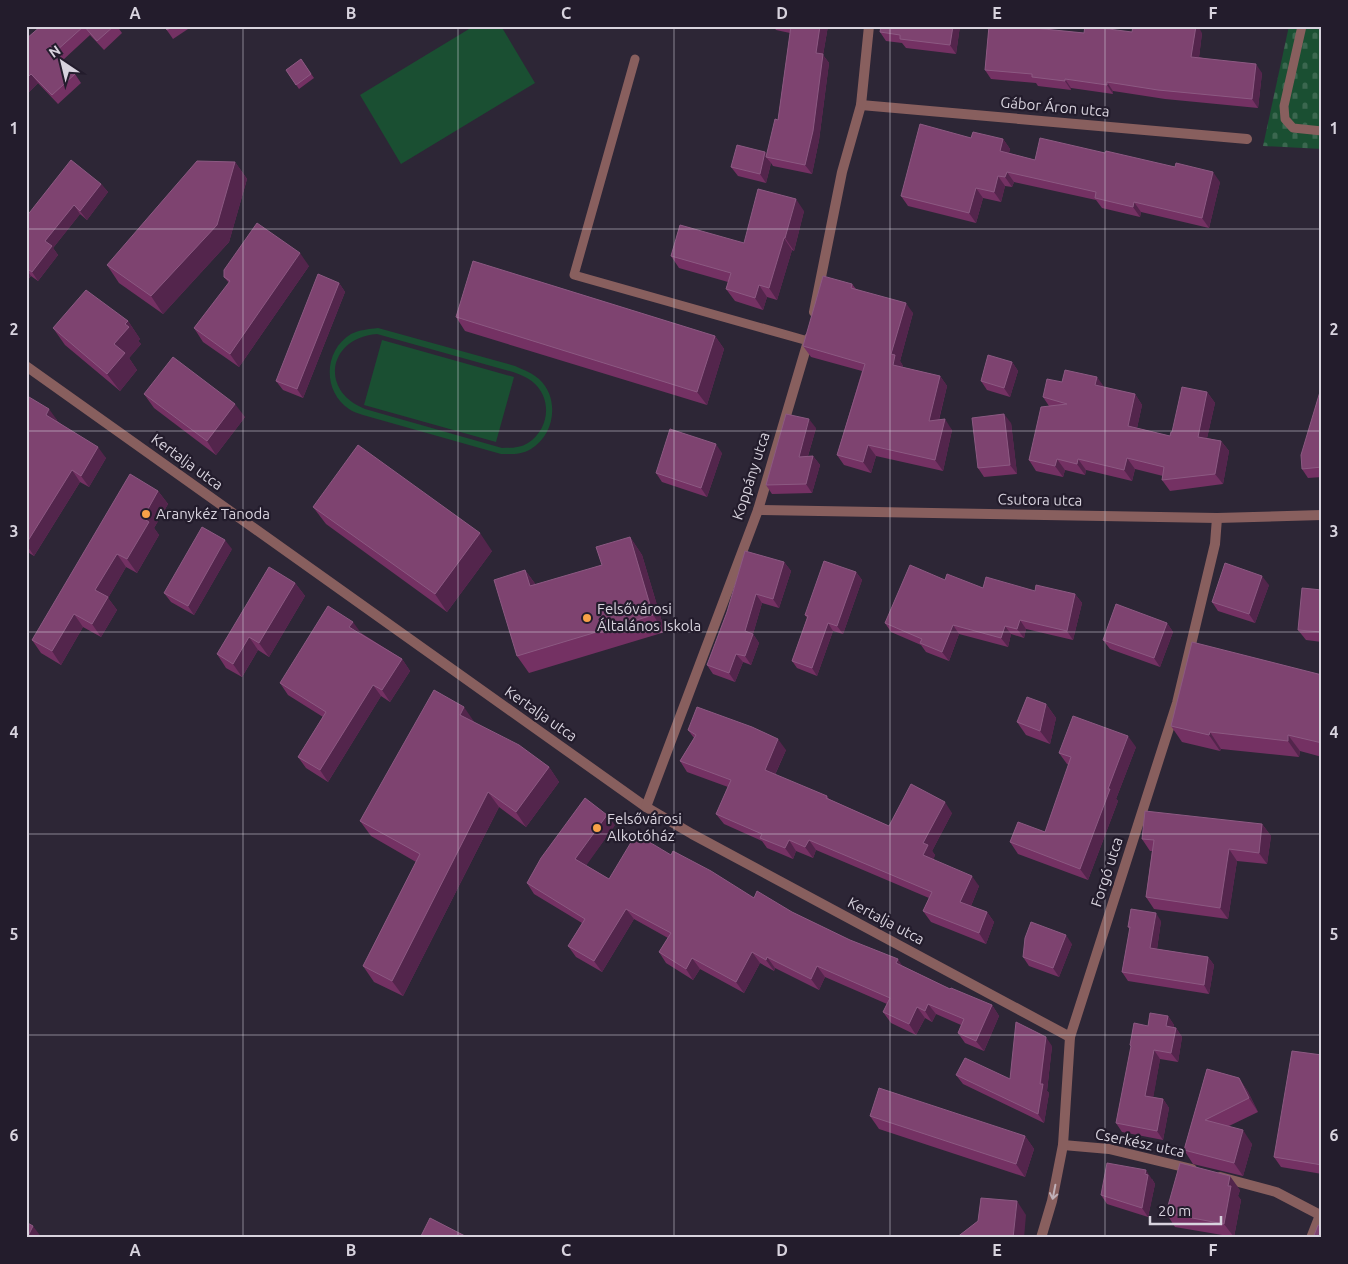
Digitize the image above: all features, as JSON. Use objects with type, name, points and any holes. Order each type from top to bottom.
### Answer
[{"type":"street","name":"Koppány utca","points":[[646,807],[758,510],[810,332],[842,172],[861,105],[870,26]]},
{"type":"street","name":"Gábor Áron utca","points":[[861,105],[1247,139]]},
{"type":"street","name":"Kertalja utca","points":[[26,366],[646,807],[692,834],[1070,1037]]},
{"type":"street","name":"Csutora utca","points":[[758,510],[1217,518],[1322,514]]},
{"type":"street","name":"Forgó utca","points":[[1042,1238],[1052,1201],[1063,1145],[1070,1037],[1177,702],[1215,544],[1217,518]]},
{"type":"street","name":"Cserkész utca","points":[[1063,1145],[1108,1149],[1208,1173],[1276,1192],[1321,1215]]},
{"type":"street","points":[[1311,1238],[1321,1215]]},
{"type":"lane","points":[[1302,26],[1284,106],[1285,119],[1293,128],[1322,130]]},
{"type":"lane","points":[[635,60],[574,275],[810,332]]},
{"type":"green space","points":[[474,26],[501,26],[535,83],[401,164],[360,95]]},
{"type":"green space","points":[[1289,26],[1322,26],[1322,149],[1263,146]]},
{"type":"green space","points":[[378,328],[515,366],[534,375],[546,387],[552,406],[550,426],[545,435],[539,443],[527,451],[516,454],[501,454],[351,410],[340,401],[334,392],[331,382],[331,360],[342,341],[351,334]],"holes":[[[377,334],[513,372],[532,381],[537,386],[545,400],[546,416],[544,424],[535,438],[519,447],[502,448],[365,409],[350,401],[341,390],[336,378],[335,366],[340,355],[348,345],[361,338]]]},
{"type":"green space","points":[[382,340],[514,377],[496,442],[364,405]]},
{"type":"building","points":[[41,26],[84,26],[55,52],[75,74],[52,95],[31,74],[26,79],[26,39]]},
{"type":"building","points":[[84,26],[114,26],[97,41]]},
{"type":"building","points":[[164,26],[173,26],[167,30]]},
{"type":"building","points":[[791,26],[820,26],[816,53],[823,54],[813,131],[805,165],[766,157],[775,119],[778,120]]},
{"type":"building","points":[[881,26],[953,26],[950,45],[900,39],[900,35],[880,32]]},
{"type":"building","points":[[989,26],[1024,26],[1084,33],[1085,26],[1132,32],[1133,26],[1196,26],[1191,57],[1256,64],[1252,99],[1158,90],[1107,82],[1107,85],[1065,79],[1065,81],[1032,77],[1032,74],[985,70]]},
{"type":"building","points":[[301,59],[311,74],[296,85],[286,70]]},
{"type":"building","points":[[920,124],[971,138],[973,132],[1003,139],[1000,151],[1035,160],[1040,138],[1175,167],[1176,163],[1213,172],[1202,218],[1134,202],[1133,207],[1095,198],[1096,192],[1007,172],[1005,177],[998,176],[994,192],[976,188],[969,213],[901,196]]},
{"type":"building","points":[[737,145],[765,152],[760,174],[731,167]]},
{"type":"building","points":[[71,160],[101,184],[80,211],[74,205],[45,241],[52,246],[32,272],[26,268],[26,217]]},
{"type":"building","points":[[197,161],[235,162],[217,225],[151,296],[107,265]]},
{"type":"building","points":[[758,189],[796,199],[769,288],[759,285],[755,298],[726,289],[731,273],[671,256],[680,225],[744,243]]},
{"type":"building","points":[[257,223],[300,253],[230,354],[194,328],[230,281],[224,277],[224,270]]},
{"type":"building","points":[[473,261],[715,336],[697,392],[456,317]]},
{"type":"building","points":[[318,274],[339,283],[297,389],[276,381]]},
{"type":"building","points":[[823,276],[852,284],[851,288],[906,303],[891,354],[895,355],[893,365],[940,376],[929,421],[945,419],[935,460],[868,445],[863,462],[837,455],[865,364],[803,346]]},
{"type":"building","points":[[86,290],[128,321],[125,324],[129,327],[114,344],[125,353],[107,374],[53,328]]},
{"type":"building","points":[[988,355],[1012,362],[1004,388],[981,381]]},
{"type":"building","points":[[173,357],[235,404],[207,441],[144,394]]},
{"type":"building","points":[[1065,370],[1097,377],[1095,385],[1135,394],[1128,426],[1170,436],[1182,387],[1207,392],[1198,437],[1221,441],[1215,474],[1162,480],[1164,467],[1127,458],[1124,470],[1078,459],[1077,464],[1057,459],[1055,466],[1029,460],[1041,407],[1067,404],[1043,397],[1047,379],[1062,382]]},
{"type":"building","points":[[1322,385],[1322,467],[1302,469],[1301,455]]},
{"type":"building","points":[[29,397],[49,409],[46,415],[98,447],[81,476],[72,470],[26,544],[26,401]]},
{"type":"building","points":[[786,414],[809,419],[799,457],[813,456],[806,484],[766,485]]},
{"type":"building","points":[[1004,414],[1010,465],[978,468],[972,418]]},
{"type":"building","points":[[670,429],[716,444],[701,488],[656,473]]},
{"type":"building","points":[[358,445],[480,533],[435,594],[313,507]]},
{"type":"building","points":[[130,474],[158,491],[143,518],[149,522],[127,559],[117,554],[95,590],[108,597],[92,624],[74,614],[52,651],[32,640]]},
{"type":"building","points":[[202,527],[225,540],[188,606],[164,593]]},
{"type":"building","name":"Felsővárosi Általános Iskola","points":[[630,537],[653,615],[517,656],[494,580],[525,570],[530,586],[602,565],[596,547]]},
{"type":"building","points":[[745,551],[784,562],[773,599],[756,594],[745,631],[753,634],[745,656],[736,654],[729,673],[707,665],[727,612]]},
{"type":"building","points":[[824,561],[856,572],[837,626],[828,623],[812,668],[792,661],[808,616],[805,615]]},
{"type":"building","points":[[1225,563],[1262,576],[1249,614],[1212,602]]},
{"type":"building","points":[[910,565],[945,580],[947,574],[983,588],[986,577],[1035,591],[1036,585],[1075,594],[1067,631],[1020,620],[1017,629],[1005,626],[1001,638],[953,625],[942,652],[920,643],[922,639],[885,623]]},
{"type":"building","points":[[269,567],[295,583],[259,643],[249,637],[233,664],[217,654]]},
{"type":"building","points":[[1302,588],[1322,590],[1322,632],[1298,630]]},
{"type":"building","points":[[1116,604],[1167,623],[1154,658],[1103,640]]},
{"type":"building","points":[[328,606],[353,622],[349,627],[402,659],[382,690],[373,685],[320,770],[298,757],[326,712],[280,683]]},
{"type":"building","points":[[1192,642],[1322,675],[1322,743],[1288,735],[1288,741],[1210,732],[1209,735],[1171,726]]},
{"type":"building","points":[[434,690],[464,707],[460,715],[519,745],[549,767],[516,812],[488,792],[392,981],[363,966],[420,854],[360,821]]},
{"type":"building","points":[[1027,697],[1046,704],[1040,731],[1017,722]]},
{"type":"building","points":[[697,707],[752,727],[778,739],[765,770],[827,796],[826,798],[889,826],[911,784],[945,802],[923,843],[928,845],[923,855],[972,876],[960,902],[987,912],[979,933],[923,911],[932,892],[809,840],[805,847],[789,840],[785,848],[760,838],[762,834],[716,814],[731,780],[680,761],[696,735],[688,730]]},
{"type":"building","points":[[1073,716],[1128,736],[1080,869],[1010,842],[1018,822],[1045,832],[1071,757],[1059,753]]},
{"type":"building","points":[[585,798],[607,815],[575,859],[609,879],[636,834],[671,855],[673,851],[711,871],[754,898],[757,891],[792,912],[850,940],[898,959],[896,963],[950,989],[992,1005],[976,1041],[958,1033],[964,1019],[928,1004],[925,1011],[917,1007],[909,1024],[883,1012],[890,998],[817,966],[811,979],[767,957],[766,960],[752,952],[736,982],[692,958],[686,969],[659,952],[671,933],[626,909],[594,961],[568,946],[585,919],[527,883],[541,858]]},
{"type":"building","points":[[1145,811],[1262,824],[1259,853],[1229,849],[1220,908],[1146,897],[1154,840],[1142,839]]},
{"type":"building","points":[[1131,909],[1156,913],[1150,948],[1208,957],[1204,985],[1122,972],[1130,927],[1128,927]]},
{"type":"building","points":[[1031,922],[1066,935],[1053,968],[1023,957],[1025,938]]},
{"type":"building","points":[[1150,1013],[1168,1016],[1166,1026],[1176,1028],[1171,1053],[1154,1050],[1145,1096],[1163,1099],[1157,1131],[1116,1123],[1134,1023],[1148,1026]]},
{"type":"building","points":[[1016,1022],[1046,1037],[1040,1084],[1043,1084],[1038,1114],[956,1075],[965,1058],[1010,1079]]},
{"type":"building","points":[[1292,1051],[1322,1055],[1322,1165],[1274,1157]]},
{"type":"building","points":[[1207,1069],[1239,1078],[1249,1098],[1205,1120],[1243,1130],[1234,1163],[1184,1150]]},
{"type":"building","points":[[879,1088],[1025,1136],[1016,1164],[870,1116]]},
{"type":"building","points":[[1107,1163],[1146,1170],[1145,1174],[1148,1175],[1142,1208],[1101,1195]]},
{"type":"building","points":[[1180,1163],[1230,1176],[1228,1186],[1231,1186],[1224,1224],[1166,1213]]},
{"type":"building","points":[[981,1198],[1017,1201],[1013,1238],[956,1238],[978,1221]]},
{"type":"building","points":[[430,1218],[465,1236],[464,1238],[420,1238]]},
{"type":"building","points":[[26,1222],[33,1226],[27,1238],[26,1238]]},
{"type":"building","points":[[1318,1225],[1322,1227],[1322,1238],[1313,1238]]},
{"type":"place","name":"Aranykéz Tanoda","points":[[146,514]]},
{"type":"place","name":"Felsővárosi Általános Iskola","points":[[587,618]]},
{"type":"place","name":"Felsővárosi Alkotóház","points":[[597,828]]}]
